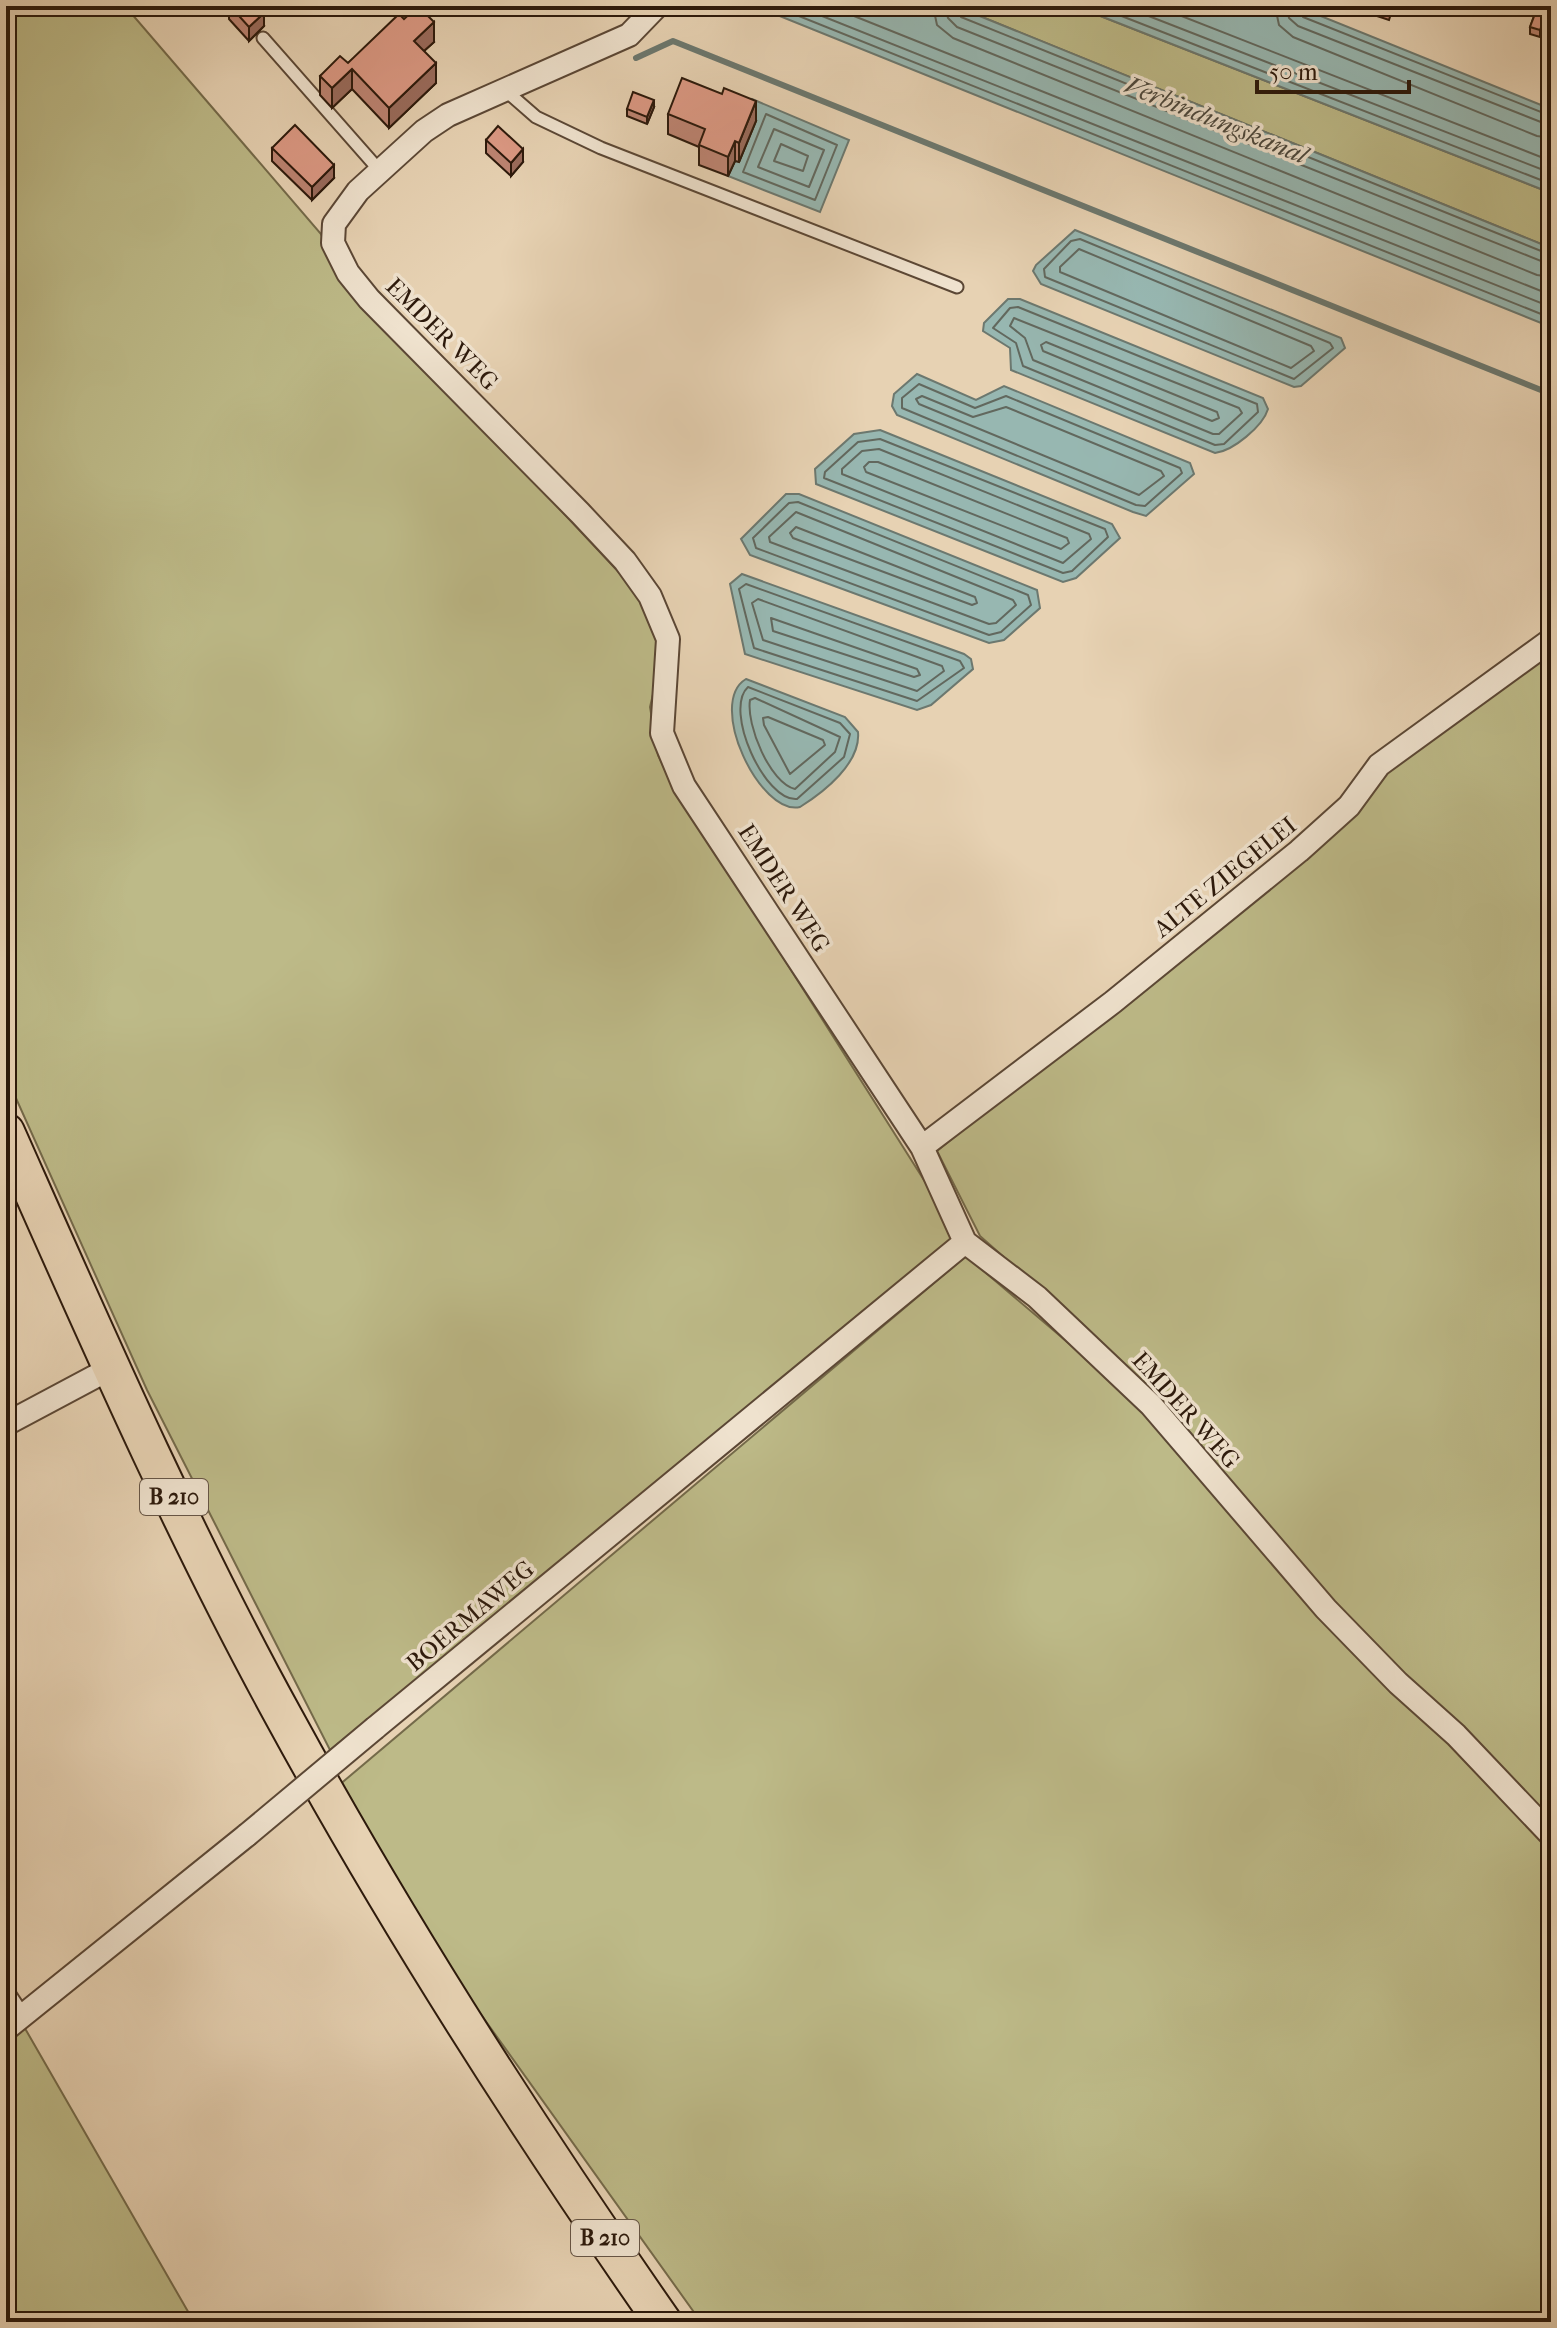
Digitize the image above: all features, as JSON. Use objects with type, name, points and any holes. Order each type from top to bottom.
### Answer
[{"type":"main road","name":"B 210","points":[[6,1132],[212,1577],[285,1720],[453,2008],[546,2154],[663,2322]]},
{"type":"street","name":"EMDER WEG","points":[[657,6],[629,35],[438,120],[358,191],[334,224],[333,243],[348,273],[369,299],[580,513],[625,561],[650,596],[668,639],[662,733],[684,786],[922,1147],[965,1242],[1037,1297],[1151,1405],[1326,1609],[1398,1683],[1456,1735],[1551,1835]]},
{"type":"street","name":"ALTE ZIEGELEI","points":[[922,1147],[1113,1002],[1299,851],[1349,806],[1379,765],[1551,640]]},
{"type":"street","name":"BOERMAWEG","points":[[13,2023],[247,1835],[965,1242]]},
{"type":"street","points":[[6,1424],[113,1367]]},
{"type":"street","points":[[6,1998],[13,2023]]},
{"type":"lane","points":[[263,38],[380,171]]},
{"type":"lane","points":[[505,89],[536,117],[601,148],[957,287]]},
{"type":"shaded area","points":[[6,6],[125,6],[321,234],[339,273],[642,597],[656,633],[659,669],[650,707],[658,755],[667,774],[960,1237],[330,1750],[147,1390],[6,1076]]},
{"type":"shaded area","points":[[955,6],[1075,6],[1551,193],[1551,248]]},
{"type":"shaded area","points":[[1551,648],[1551,1823],[1332,1603],[1093,1336],[980,1236],[937,1151],[1354,815],[1387,771]]},
{"type":"shaded area","points":[[966,1256],[1145,1408],[1551,1849],[1551,2322],[701,2322],[467,1995],[338,1786]]},
{"type":"shaded area","points":[[19,2018],[194,2322],[6,2322],[6,2029]]},
{"type":"water","name":"Verbindungskanal","points":[[755,6],[955,6],[1551,248],[1551,327]]},
{"type":"water","points":[[1075,6],[1296,6],[1551,109],[1551,193]]},
{"type":"water","points":[[752,99],[849,140],[820,212],[728,176],[735,161],[737,113]]},
{"type":"water","points":[[1075,230],[1341,338],[1345,348],[1301,386],[1294,387],[1041,284],[1033,271],[1036,265]]},
{"type":"water","points":[[1008,299],[1020,299],[1263,398],[1268,409],[1265,416],[1246,437],[1230,448],[1215,453],[1011,370],[1010,348],[983,331],[984,323]]},
{"type":"water","points":[[917,374],[976,400],[1004,386],[1190,463],[1194,474],[1146,516],[1133,512],[897,415],[892,406],[894,394]]},
{"type":"water","points":[[880,430],[1112,524],[1120,538],[1076,578],[1063,582],[816,484],[815,469],[854,434]]},
{"type":"water","points":[[786,494],[799,494],[1037,590],[1040,608],[1004,640],[989,643],[750,555],[741,539]]},
{"type":"water","points":[[742,574],[964,654],[971,659],[973,669],[931,705],[917,710],[745,654],[730,584]]},
{"type":"water","points":[[746,679],[845,717],[858,732],[854,755],[839,776],[800,807],[785,805],[769,794],[743,755],[732,710],[735,692]]},
{"type":"building","points":[[230,6],[258,6],[264,13],[249,27]]},
{"type":"building","points":[[418,6],[434,22],[414,41],[436,63],[389,108],[352,69],[332,88],[320,76],[340,56],[348,63],[399,14],[404,19]]},
{"type":"building","points":[[1379,6],[1392,6],[1389,14],[1377,10]]},
{"type":"building","points":[[1538,6],[1548,8],[1540,30],[1530,27]]},
{"type":"building","points":[[682,78],[722,94],[724,88],[756,101],[739,143],[735,141],[728,157],[699,145],[705,129],[668,114]]},
{"type":"building","points":[[633,92],[654,100],[647,117],[627,109]]},
{"type":"building","points":[[295,125],[334,165],[312,187],[272,148]]},
{"type":"building","points":[[498,126],[523,149],[511,163],[486,140]]},
{"type":"waterway","points":[[636,58],[673,41],[1551,394]]}]
